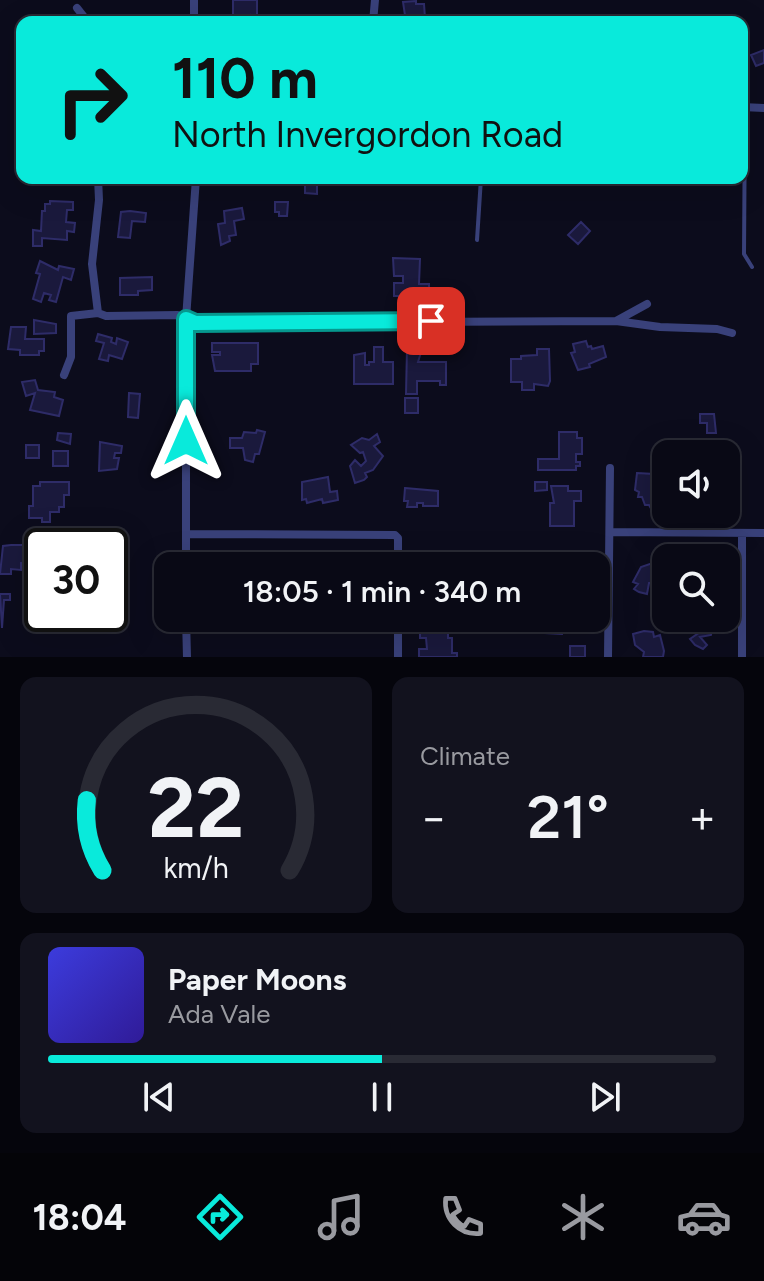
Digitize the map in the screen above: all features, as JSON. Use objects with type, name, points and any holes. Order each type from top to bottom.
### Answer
[{"type":"street","points":[[77,8],[83,16]]},
{"type":"street","points":[[98,184],[92,264],[98,313]]},
{"type":"street","points":[[186,552],[186,319],[196,184]]},
{"type":"street","points":[[616,321],[647,304]]},
{"type":"street","points":[[64,375],[71,357],[71,316],[98,313],[106,316],[178,315],[195,323],[616,321],[660,327],[717,329],[732,333]]},
{"type":"street","points":[[608,657],[610,468]]},
{"type":"street","points":[[610,532],[764,533]]},
{"type":"street","points":[[186,534],[395,535],[398,538],[398,552]]},
{"type":"street","points":[[742,534],[742,657]]},
{"type":"street","points":[[186,632],[187,657]]},
{"type":"street","points":[[398,632],[398,657]]},
{"type":"lane","points":[[477,240],[481,184]]},
{"type":"lane","points":[[744,184],[744,254],[752,267]]},
{"type":"building","points":[[233,0],[257,0],[257,16],[233,16]]},
{"type":"building","points":[[403,2],[424,4],[425,16],[405,16]]},
{"type":"building","points":[[764,50],[764,63],[756,66],[751,55]]},
{"type":"building","points":[[305,184],[317,184],[317,194],[305,193]]},
{"type":"building","points":[[50,201],[73,202],[73,210],[67,210],[66,222],[75,223],[74,232],[67,231],[67,240],[42,238],[42,246],[33,246],[33,230],[41,231],[42,211]]},
{"type":"building","points":[[275,202],[288,202],[287,216],[279,216],[279,212],[275,212]]},
{"type":"building","points":[[242,208],[244,219],[234,221],[236,235],[229,236],[230,241],[221,245],[218,224],[225,223],[224,211]]},
{"type":"building","points":[[121,212],[146,213],[145,222],[132,221],[130,238],[118,237]]},
{"type":"building","points":[[581,222],[590,231],[578,244],[568,235]]},
{"type":"building","points":[[393,258],[420,259],[419,284],[429,284],[429,294],[410,296],[410,292],[405,292],[405,296],[394,296],[394,283],[403,283],[403,276],[394,276]]},
{"type":"building","points":[[40,261],[58,270],[59,266],[74,269],[71,280],[63,277],[56,302],[49,300],[51,295],[44,293],[41,302],[33,299]]},
{"type":"building","points":[[152,277],[152,290],[138,291],[138,295],[120,295],[120,278]]},
{"type":"building","points":[[34,320],[56,324],[56,333],[34,334]]},
{"type":"building","points":[[11,327],[26,327],[25,339],[44,339],[44,351],[39,351],[39,355],[20,355],[20,350],[8,349]]},
{"type":"building","points":[[98,334],[112,338],[111,342],[116,344],[117,338],[128,342],[122,359],[109,355],[108,361],[99,359],[104,343],[96,341]]},
{"type":"building","points":[[586,341],[592,349],[603,346],[606,357],[578,370],[571,353],[575,352],[573,344]]},
{"type":"building","points":[[212,343],[258,343],[258,364],[251,364],[251,371],[215,371],[212,355],[220,355],[220,352],[212,352]]},
{"type":"building","points":[[374,347],[383,347],[383,362],[393,362],[393,384],[354,384],[354,355],[365,353],[365,365],[369,365],[369,362],[374,362]]},
{"type":"building","points":[[407,349],[422,349],[418,362],[446,362],[446,385],[440,385],[440,381],[417,381],[417,394],[406,394]]},
{"type":"building","points":[[537,349],[549,349],[550,381],[548,386],[534,384],[534,390],[522,390],[522,382],[511,382],[511,359],[537,355]]},
{"type":"building","points":[[35,380],[38,390],[55,392],[54,397],[63,400],[59,416],[30,410],[35,393],[26,396],[22,382]]},
{"type":"building","points":[[129,393],[140,394],[138,418],[128,417]]},
{"type":"building","points":[[405,398],[418,398],[418,413],[405,413]]},
{"type":"building","points":[[700,414],[714,414],[716,433],[707,433],[707,423],[700,423]]},
{"type":"building","points":[[257,430],[265,432],[259,454],[255,454],[253,462],[245,460],[243,448],[230,448],[230,438],[242,438],[244,432],[256,433]]},
{"type":"building","points":[[559,432],[577,432],[577,438],[582,438],[582,454],[576,454],[576,462],[580,462],[580,466],[576,466],[576,470],[538,470],[538,459],[559,459]]},
{"type":"building","points":[[58,433],[71,434],[70,444],[57,440]]},
{"type":"building","points":[[377,434],[380,442],[374,446],[383,456],[373,470],[365,473],[367,477],[364,480],[355,483],[350,466],[355,460],[361,466],[366,461],[363,452],[351,445],[362,438],[369,440]]},
{"type":"building","points":[[100,442],[122,446],[121,453],[115,453],[114,458],[119,458],[117,469],[99,471]]},
{"type":"building","points":[[26,445],[39,445],[39,458],[26,458]]},
{"type":"building","points":[[53,451],[68,451],[68,466],[53,466]]},
{"type":"building","points":[[637,473],[652,474],[652,510],[645,505],[642,497],[638,497],[639,492],[635,490]]},
{"type":"building","points":[[328,477],[330,492],[337,491],[338,500],[323,503],[322,499],[307,503],[306,499],[302,500],[302,482]]},
{"type":"building","points":[[40,482],[69,482],[69,495],[64,495],[64,507],[59,507],[59,512],[50,512],[50,522],[42,522],[42,518],[29,518],[29,506],[33,506],[33,486],[40,486]]},
{"type":"building","points":[[535,482],[547,482],[547,490],[535,491]]},
{"type":"building","points":[[551,486],[568,486],[568,491],[581,491],[581,501],[574,501],[574,526],[550,526],[550,503],[554,503]]},
{"type":"building","points":[[405,488],[438,491],[438,506],[417,503],[417,507],[407,507]]},
{"type":"building","points":[[24,545],[21,570],[11,569],[11,574],[0,574],[3,546]]},
{"type":"building","points":[[652,563],[652,583],[649,583],[647,594],[634,589],[638,584],[633,582],[641,567]]},
{"type":"building","points":[[0,594],[10,594],[10,600],[4,600],[2,628]]},
{"type":"building","points":[[644,631],[653,632],[654,637],[660,635],[663,657],[643,657],[644,652],[635,645],[633,634]]},
{"type":"building","points":[[420,632],[448,632],[448,638],[452,638],[452,653],[457,653],[457,657],[419,657],[419,649],[427,649],[426,638],[420,638]]},
{"type":"building","points":[[700,632],[712,632],[711,635],[700,637],[707,645],[703,649],[690,639]]},
{"type":"building","points":[[570,646],[585,646],[585,657],[570,657]]},
{"type":"route","points":[[186,441],[186,319],[195,323],[431,321]]}]
